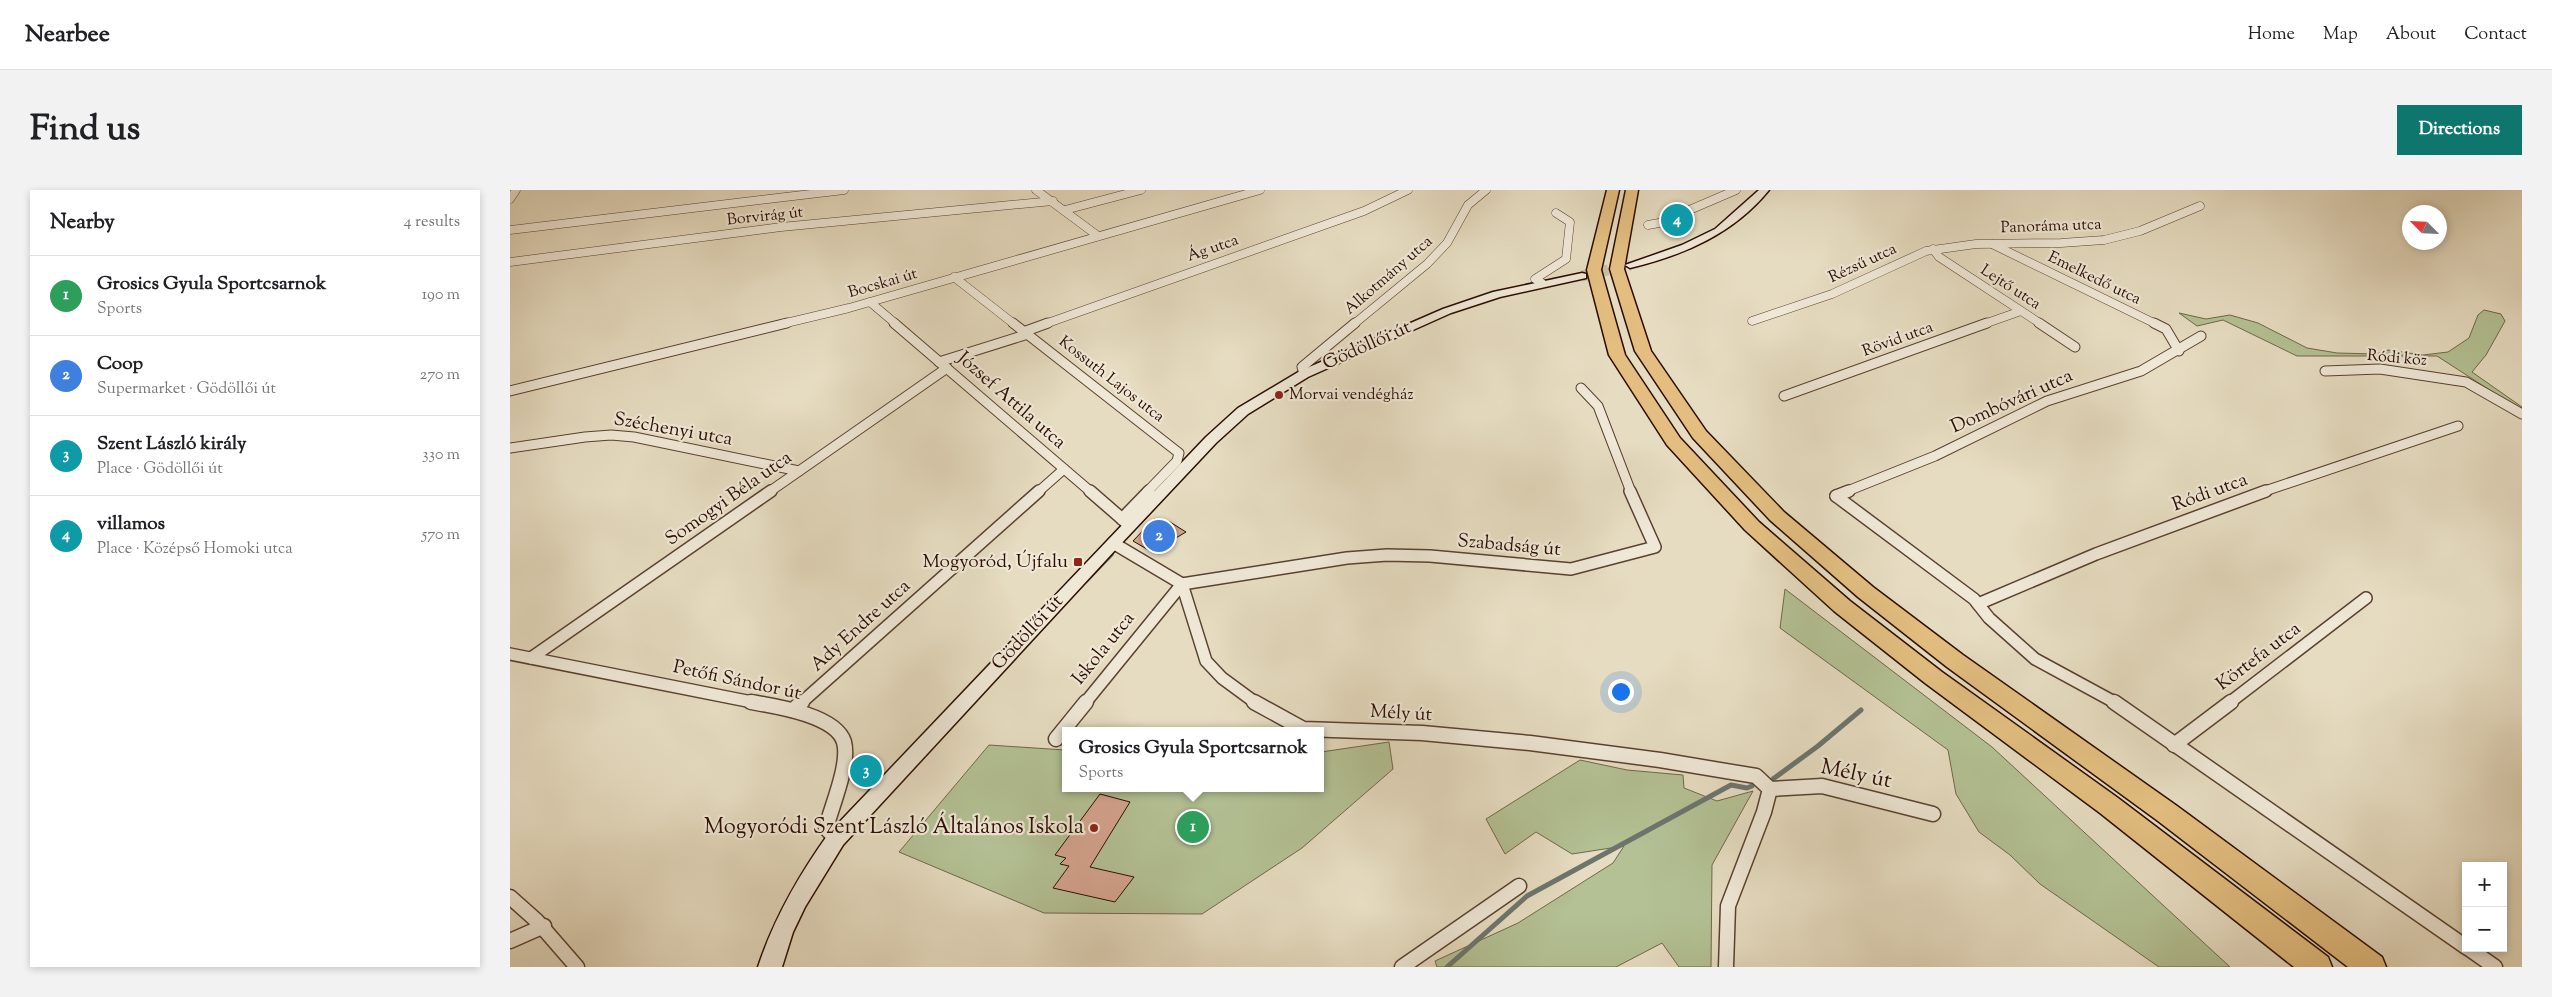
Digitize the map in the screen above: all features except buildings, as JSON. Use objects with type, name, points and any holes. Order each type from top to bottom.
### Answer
[{"type":"highway","points":[[1613,190],[1596,235],[1595,268],[1600,306],[1613,344],[1636,388],[1652,414],[1694,467],[1754,529],[1863,623],[2082,786],[2317,967]]},
{"type":"highway","points":[[1632,190],[1621,222],[1617,253],[1617,270],[1626,309],[1648,360],[1679,410],[1743,483],[1810,547],[1872,597],[2242,867],[2371,967]]},
{"type":"main road","points":[[1630,265],[1686,247],[1719,231],[1764,190]]},
{"type":"main road","name":"Gödöllői út","points":[[770,967],[789,913],[805,883],[836,839],[1113,543],[1126,522],[1230,422],[1260,399],[1304,374],[1447,311],[1497,294],[1582,276]]},
{"type":"street","points":[[510,199],[516,190]]},
{"type":"street","points":[[510,230],[844,190]]},
{"type":"street","points":[[1036,190],[1098,236]]},
{"type":"street","points":[[1065,210],[1141,190]]},
{"type":"street","name":"Bocskai út","points":[[510,391],[870,302],[1260,190]]},
{"type":"street","name":"Ág utca","points":[[943,365],[1364,211],[1408,190]]},
{"type":"street","name":"Alkotmány utca","points":[[1304,374],[1302,367],[1309,360],[1345,333],[1440,252],[1468,205],[1486,190]]},
{"type":"street","points":[[1648,225],[1659,223],[1736,190]]},
{"type":"street","name":"Borvirág út","points":[[510,262],[746,232],[974,207],[1053,201]]},
{"type":"street","name":"Panoráma utca","points":[[1988,242],[2038,243],[2104,240],[2120,237],[2200,206]]},
{"type":"street","points":[[1542,283],[1535,279],[1566,260],[1570,222],[1556,213]]},
{"type":"street","name":"Rézsű utca","points":[[1752,322],[1785,313],[1882,274],[1911,256],[1933,249],[1988,242]]},
{"type":"street","name":"Emelkedő utca","points":[[1988,242],[2166,329],[2179,351]]},
{"type":"street","name":"Lejtő utca","points":[[1933,249],[1939,257],[2075,346]]},
{"type":"street","name":"Kossuth Lajos utca","points":[[954,277],[1179,453],[1177,460],[1126,522]]},
{"type":"street","name":"József Attila utca","points":[[870,302],[1126,522]]},
{"type":"street","name":"Rövid utca","points":[[1784,396],[2021,311]]},
{"type":"street","name":"Dombóvári utca","points":[[1978,604],[1836,496],[1935,456],[2047,401],[2141,371],[2179,351],[2201,336]]},
{"type":"street","name":"Somogyi Béla utca","points":[[531,658],[799,472],[943,365]]},
{"type":"street","name":"Ródi köz","points":[[2325,371],[2380,369],[2466,382],[2522,414]]},
{"type":"street","name":"Szabadság út","points":[[1182,584],[1347,558],[1380,556],[1430,556],[1571,569],[1655,547],[1627,483],[1606,423],[1598,406],[1581,388]]},
{"type":"street","name":"Ródi utca","points":[[1978,604],[2060,566],[2237,501],[2458,426]]},
{"type":"street","name":"Széchenyi utca","points":[[510,448],[611,435],[634,437],[799,472]]},
{"type":"street","name":"Ady Endre utca","points":[[793,710],[1064,469]]},
{"type":"street","points":[[1113,543],[1182,584]]},
{"type":"street","name":"Iskola utca","points":[[1066,727],[1182,584]]},
{"type":"street","name":"Mély út","points":[[1182,584],[1207,662],[1243,692],[1290,725],[1296,727]]},
{"type":"street","name":"Körtefa utca","points":[[2174,745],[2366,598]]},
{"type":"street","points":[[1978,604],[1988,618],[2035,658],[2116,702],[2174,745],[2462,944]]},
{"type":"street","name":"Petőfi Sándor út","points":[[510,654],[793,710],[830,726],[845,741],[844,762],[826,828],[836,839]]},
{"type":"street","name":"Mély út","points":[[1324,730],[1422,732],[1642,757],[1756,776],[1770,789],[1822,786],[1933,814]]},
{"type":"street","name":"Iskola utca","points":[[1056,739],[1062,732]]},
{"type":"street","points":[[1726,967],[1728,906],[1764,812],[1770,789]]},
{"type":"street","points":[[1402,967],[1519,886]]},
{"type":"street","points":[[510,897],[544,926],[577,967]]},
{"type":"street","points":[[510,941],[544,926]]},
{"type":"street","points":[[2474,952],[2495,967]]},
{"type":"green space","points":[[2484,310],[2501,314],[2505,321],[2486,355],[2472,372],[2522,407],[2522,411],[2437,356],[2297,356],[2223,320],[2197,326],[2179,313],[2206,319],[2230,315],[2258,323],[2307,348],[2337,353],[2376,354],[2388,350],[2423,355],[2448,352],[2469,338],[2478,315]]},
{"type":"green space","points":[[1785,589],[1992,747],[2230,967],[2159,967],[2040,884],[2010,855],[1979,832],[1956,794],[1948,750],[1780,628]]},
{"type":"green space","points":[[1389,742],[1393,769],[1302,848],[1202,914],[1044,913],[899,852],[989,745],[1062,750],[1062,792],[1324,792],[1324,752]]},
{"type":"green space","points":[[1580,760],[1627,770],[1683,775],[1684,788],[1717,801],[1753,791],[1712,865],[1711,967],[1679,967],[1662,943],[1616,967],[1437,967],[1435,961],[1518,923],[1613,863],[1624,846],[1572,854],[1536,832],[1505,854],[1486,819]]},
{"type":"waterway","points":[[1086,581],[1112,554]]},
{"type":"waterway","points":[[1773,779],[1818,746],[1861,710]]},
{"type":"waterway","points":[[1447,967],[1527,896],[1731,785],[1747,788],[1752,786]]},
{"type":"tunnel","points":[[1582,276],[1630,265]]},
{"type":"place","name":"villamos","points":[[1677,220]]},
{"type":"place","name":"Morvai vendégház","points":[[1279,395]]},
{"type":"place","name":"Coop","points":[[1159,536]]},
{"type":"place","name":"Mogyoród, Újfalu","points":[[1078,562]]},
{"type":"place","name":"Szent László király","points":[[866,771]]},
{"type":"place","name":"Grosics Gyula Sportcsarnok","points":[[1193,827]]},
{"type":"place","name":"Mogyoródi Szent László Általános Iskola","points":[[1094,828]]}]
